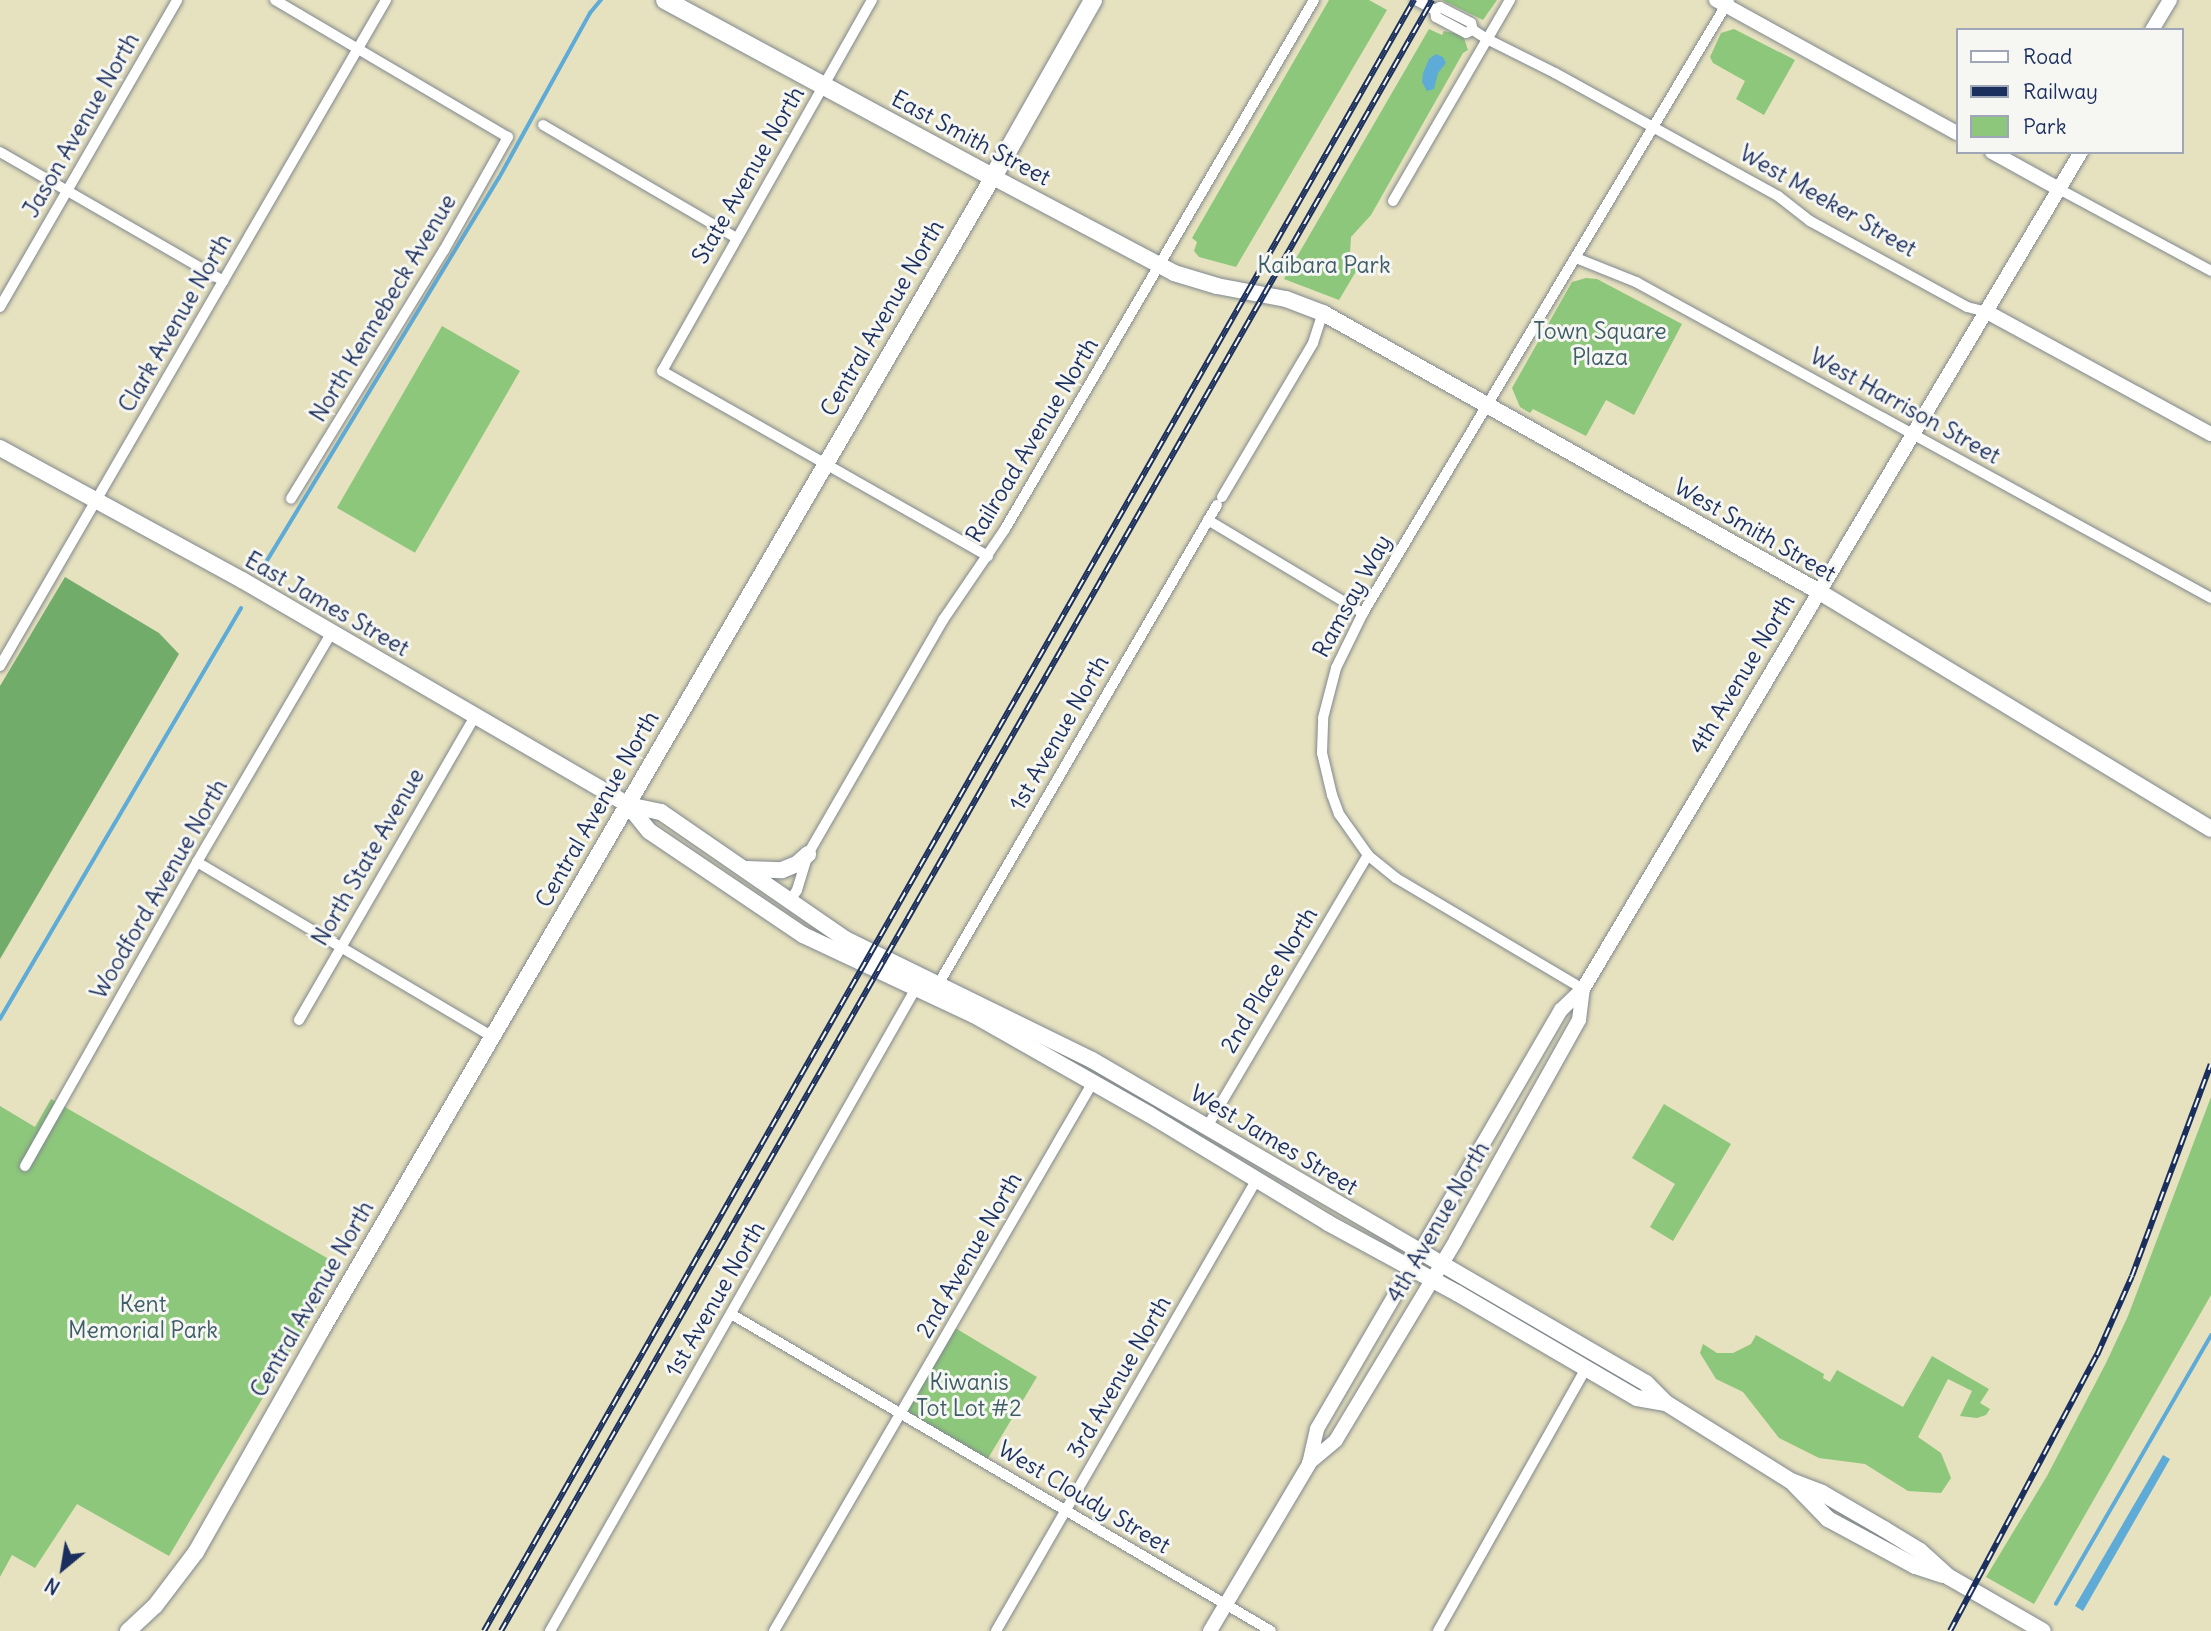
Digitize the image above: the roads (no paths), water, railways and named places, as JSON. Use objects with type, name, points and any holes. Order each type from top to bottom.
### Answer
[{"type":"main road","name":"East Smith Street","points":[[665,0],[822,87],[1160,265],[1183,276],[1265,296]]},
{"type":"main road","name":"Central Avenue North","points":[[128,1631],[163,1597],[196,1552],[321,1331],[993,177],[1093,0]]},
{"type":"main road","name":"West Smith Street","points":[[1265,296],[1286,299],[1323,313],[1818,591],[2211,829]]},
{"type":"main road","name":"East James Street","points":[[0,448],[98,500],[628,805],[661,813],[845,939]]},
{"type":"main road","name":"East James Street","points":[[628,805],[649,831],[776,918],[845,957],[916,988]]},
{"type":"main road","points":[[741,868],[782,870],[797,864],[808,854]]},
{"type":"main road","name":"West James Street","points":[[845,939],[1098,1063],[1646,1383],[1666,1403],[1791,1481],[1828,1518],[1915,1566],[1949,1577],[2043,1631]]},
{"type":"main road","name":"West James Street","points":[[916,988],[974,1015],[1093,1082],[1328,1223],[1412,1267],[1637,1398],[1666,1403]]},
{"type":"main road","points":[[1129,1103],[1146,1103],[1195,1130],[1207,1126]]},
{"type":"street","name":"Jason Avenue North","points":[[0,307],[177,0]]},
{"type":"street","points":[[275,0],[358,49]]},
{"type":"street","name":"Clark Avenue North","points":[[0,666],[386,0]]},
{"type":"street","name":"State Avenue North","points":[[824,464],[662,372],[872,0]]},
{"type":"street","name":"Railroad Avenue North","points":[[789,902],[797,890],[808,854],[943,620],[988,556],[1314,0]]},
{"type":"street","name":"West Meeker Street","points":[[1416,0],[1432,8],[1440,7],[1451,12],[1471,23],[1473,30],[1487,39],[1778,196],[1810,221],[1967,307],[1987,312],[2211,434]]},
{"type":"street","points":[[1393,201],[1510,0]]},
{"type":"street","points":[[2153,28],[2170,0]]},
{"type":"street","points":[[1486,406],[1576,258],[1723,2],[1955,132]]},
{"type":"street","name":"North Kennebeck Avenue","points":[[291,499],[444,250],[508,137],[358,49]]},
{"type":"street","points":[[543,125],[736,238]]},
{"type":"street","points":[[0,152],[223,281]]},
{"type":"street","points":[[1996,154],[2211,271]]},
{"type":"street","name":"4th Avenue North","points":[[1210,1631],[1308,1464],[1317,1429],[1561,1010],[1583,989],[2080,154]]},
{"type":"street","name":"West Harrison Street","points":[[1576,258],[1636,282],[2211,597]]},
{"type":"street","name":"1st Avenue North","points":[[939,983],[1313,343],[1323,313]]},
{"type":"street","name":"Ramsay Way","points":[[1486,406],[1363,613],[1336,668],[1326,700],[1322,734],[1326,775],[1339,814],[1368,855],[1396,878],[1583,989]]},
{"type":"street","points":[[824,464],[988,556]]},
{"type":"street","points":[[1208,520],[1363,613]]},
{"type":"street","name":"Woodford Avenue North","points":[[25,1166],[197,862],[331,634]]},
{"type":"street","name":"North State Avenue","points":[[299,1020],[475,716]]},
{"type":"street","name":"2nd Place North","points":[[1207,1126],[1368,855]]},
{"type":"street","points":[[197,862],[494,1037]]},
{"type":"street","name":"1st Avenue North","points":[[550,1631],[916,988]]},
{"type":"street","name":"4th Avenue North","points":[[1308,1464],[1336,1440],[1442,1264],[1578,1020],[1583,989]]},
{"type":"street","name":"2nd Avenue North","points":[[774,1631],[1093,1082]]},
{"type":"street","name":"3rd Avenue North","points":[[996,1631],[1257,1179]]},
{"type":"street","name":"West Cloudy Street","points":[[731,1314],[1271,1631]]},
{"type":"street","points":[[1438,1631],[1586,1368]]},
{"type":"water","points":[[1436,54],[1443,57],[1446,63],[1438,73],[1434,89],[1427,91],[1422,82],[1423,73],[1429,59]]},
{"type":"water","points":[[2163,1455],[2170,1459],[2083,1611],[2075,1606]]},
{"type":"waterway","points":[[265,564],[499,178],[590,13],[601,0]]},
{"type":"waterway","points":[[0,1019],[241,609]]},
{"type":"waterway","points":[[2056,1604],[2211,1335]]},
{"type":"railway","points":[[484,1631],[1414,0]]},
{"type":"railway","points":[[501,1631],[1432,0]]},
{"type":"railway","points":[[1950,1631],[2097,1355],[2132,1276],[2211,1064]]},
{"type":"park label","name":"Kaibara Park","points":[[1324,265]]},
{"type":"park label","name":"Town Square Plaza","points":[[1600,344]]},
{"type":"park label","name":"Kent Memorial Park","points":[[143,1317]]},
{"type":"park label","name":"Kiwanis Tot Lot #2","points":[[969,1395]]}]
